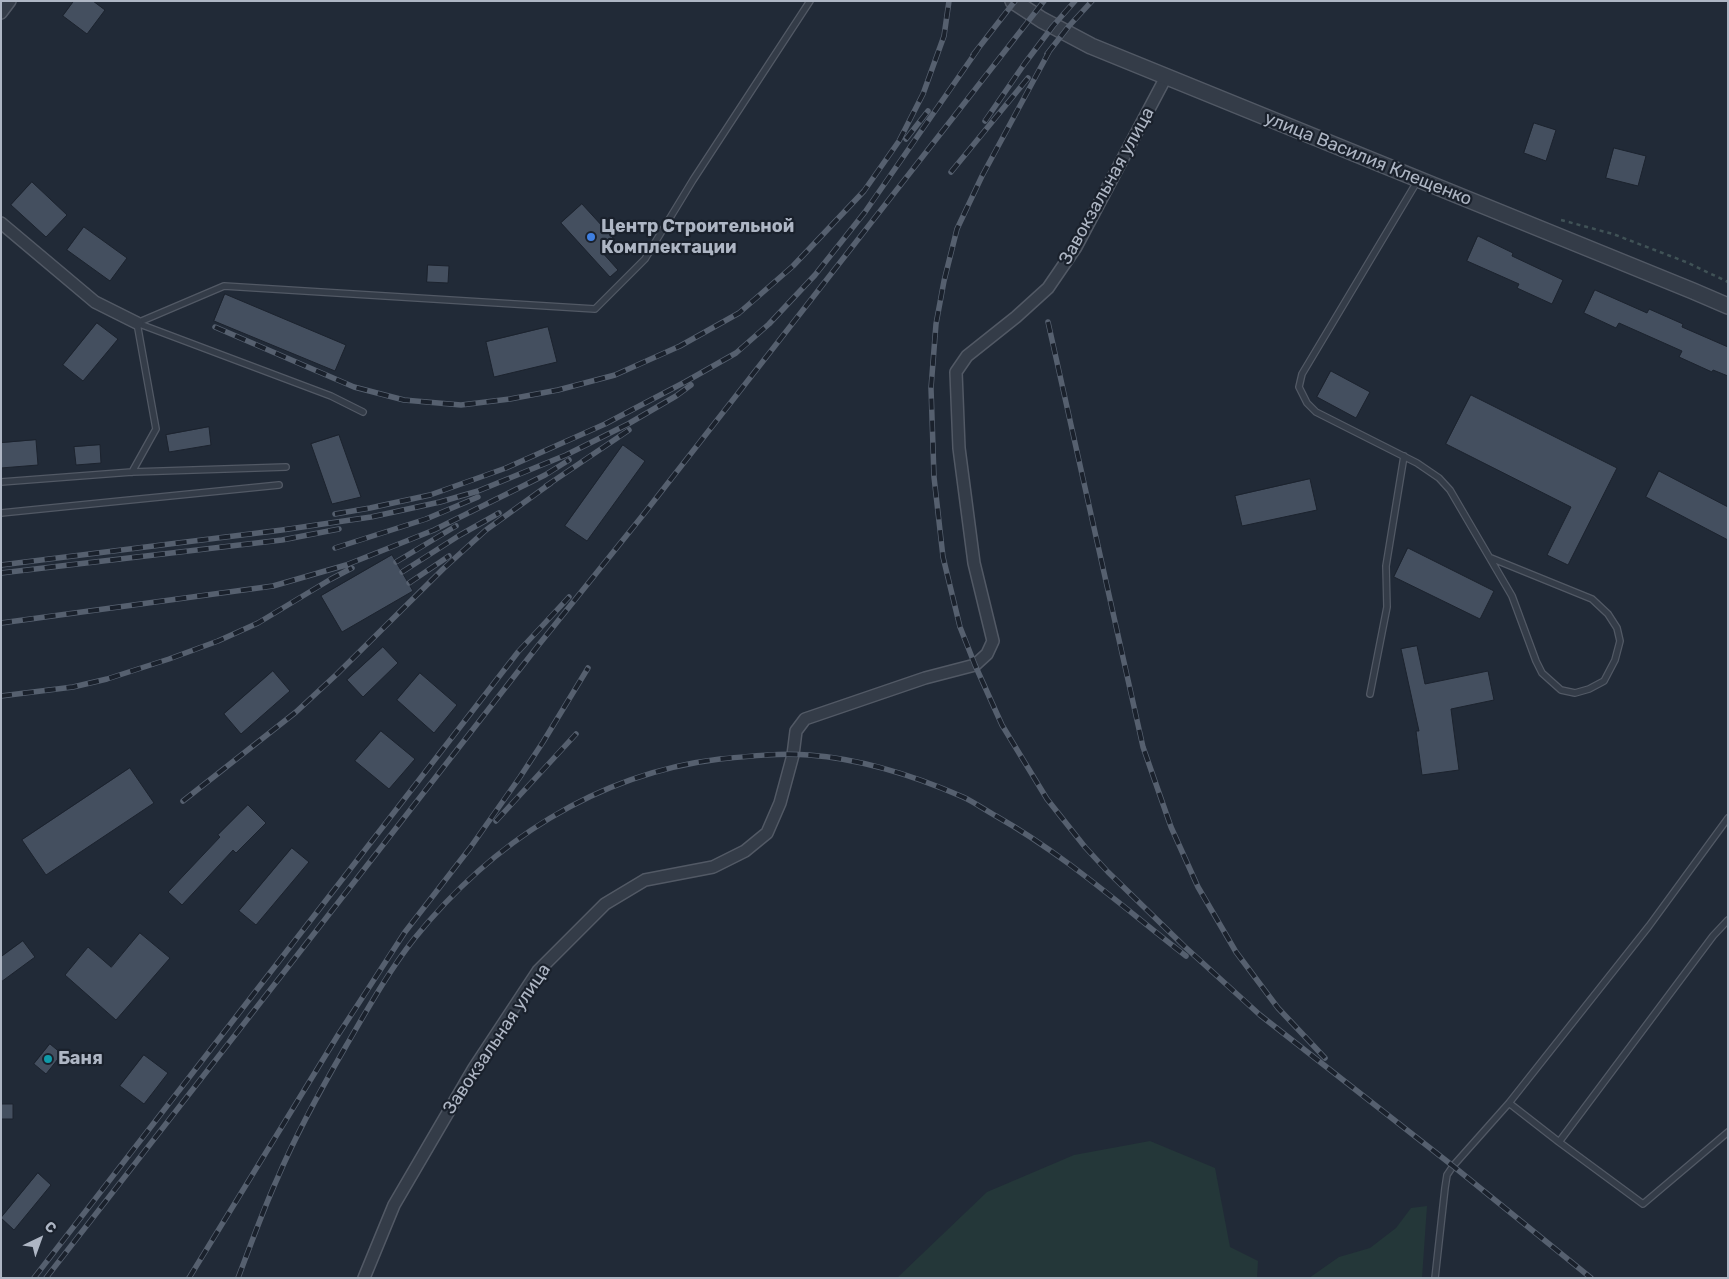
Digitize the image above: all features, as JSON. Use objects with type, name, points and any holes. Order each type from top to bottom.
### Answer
[{"type":"street","points":[[1,13],[10,1]]},
{"type":"street","name":"улица Василия Клещенко","points":[[1013,1],[1042,20],[1091,46],[1728,306]]},
{"type":"street","name":"Завокзальная улица","points":[[364,1278],[394,1205],[474,1068],[538,971],[605,904],[645,880],[713,867],[745,851],[767,833],[780,803],[793,755],[796,731],[806,719],[925,678],[975,665],[987,654],[993,641],[974,563],[959,448],[956,372],[966,356],[1016,317],[1048,288],[1076,247],[1166,77]]},
{"type":"street","points":[[1,223],[95,302],[136,322]]},
{"type":"lane","points":[[136,322],[224,286],[595,309],[645,259],[693,180],[810,1]]},
{"type":"lane","points":[[1418,180],[1302,374],[1299,387],[1307,403],[1316,412],[1428,469],[1450,490],[1512,596],[1542,674],[1561,690],[1575,694],[1604,681],[1615,660],[1620,641],[1617,628],[1608,614],[1592,599],[1491,558]]},
{"type":"lane","points":[[136,322],[330,396],[363,412]]},
{"type":"lane","points":[[132,472],[156,429],[136,322]]},
{"type":"lane","points":[[1370,694],[1387,607],[1386,566],[1404,456]]},
{"type":"lane","points":[[1,482],[132,472],[286,467]]},
{"type":"lane","points":[[1,513],[279,484]]},
{"type":"lane","points":[[1436,1278],[1448,1175],[1462,1155],[1509,1102],[1649,926],[1728,818]]},
{"type":"lane","points":[[1559,1142],[1707,944],[1728,920]]},
{"type":"lane","points":[[1509,1102],[1559,1142],[1643,1204],[1728,1132]]},
{"type":"shaded area","points":[[1150,1141],[1215,1168],[1230,1247],[1258,1261],[1257,1278],[897,1278],[987,1192],[1074,1155]]},
{"type":"shaded area","points":[[1427,1206],[1422,1278],[1309,1278],[1339,1257],[1370,1248],[1396,1228],[1411,1208]]},
{"type":"building","points":[[74,1],[93,1],[105,10],[87,34],[63,16]]},
{"type":"building","points":[[1534,123],[1556,130],[1546,161],[1524,153]]},
{"type":"building","points":[[1614,148],[1646,156],[1638,186],[1606,178]]},
{"type":"building","points":[[32,182],[67,215],[46,237],[11,205]]},
{"type":"building","points":[[582,204],[614,239],[601,251],[618,270],[610,277],[561,223]]},
{"type":"building","points":[[84,227],[127,258],[110,281],[67,250]]},
{"type":"building","points":[[1478,236],[1513,253],[1512,256],[1563,280],[1552,304],[1517,288],[1519,284],[1467,261]]},
{"type":"building","points":[[428,265],[449,266],[448,283],[427,282]]},
{"type":"building","points":[[1595,290],[1647,313],[1649,309],[1683,324],[1682,327],[1728,347],[1728,376],[1713,370],[1712,372],[1679,357],[1682,351],[1619,323],[1616,328],[1584,313]]},
{"type":"building","points":[[225,294],[346,345],[335,371],[214,321]]},
{"type":"building","points":[[97,323],[118,339],[83,381],[63,365]]},
{"type":"building","points":[[548,327],[557,362],[494,377],[486,342]]},
{"type":"building","points":[[1331,371],[1370,392],[1356,418],[1317,397]]},
{"type":"building","points":[[1471,395],[1617,468],[1568,565],[1547,555],[1571,507],[1446,444]]},
{"type":"building","points":[[209,427],[211,445],[169,452],[166,435]]},
{"type":"building","points":[[339,435],[361,497],[332,504],[311,444]]},
{"type":"building","points":[[36,440],[38,465],[1,468],[1,443]]},
{"type":"building","points":[[100,445],[101,463],[76,465],[74,447]]},
{"type":"building","points":[[623,445],[645,461],[587,541],[565,526]]},
{"type":"building","points":[[1659,471],[1728,507],[1728,540],[1646,497]]},
{"type":"building","points":[[1310,479],[1317,510],[1242,526],[1235,496]]},
{"type":"building","points":[[1408,548],[1494,591],[1480,619],[1394,577]]},
{"type":"building","points":[[392,555],[413,591],[342,632],[321,596]]},
{"type":"building","points":[[1417,646],[1425,684],[1488,671],[1494,700],[1451,709],[1459,770],[1422,775],[1416,731],[1419,731],[1401,649]]},
{"type":"building","points":[[383,647],[398,663],[363,697],[347,680]]},
{"type":"building","points":[[273,671],[290,691],[241,734],[224,714]]},
{"type":"building","points":[[420,673],[457,705],[434,733],[397,700]]},
{"type":"building","points":[[381,731],[415,759],[389,789],[355,761]]},
{"type":"building","points":[[130,768],[154,803],[46,875],[22,840]]},
{"type":"building","points":[[248,805],[266,823],[236,853],[233,850],[182,905],[168,892],[220,837],[218,835]]},
{"type":"building","points":[[292,848],[309,862],[256,925],[239,911]]},
{"type":"building","points":[[140,933],[170,958],[116,1020],[65,975],[88,947],[111,967]]},
{"type":"building","points":[[23,941],[35,957],[1,982],[1,957]]},
{"type":"building","name":"Баня","points":[[50,1044],[62,1054],[46,1074],[34,1064]]},
{"type":"building","points":[[144,1055],[168,1073],[144,1104],[120,1086]]},
{"type":"building","points":[[1,1104],[13,1104],[13,1119],[1,1119]]},
{"type":"building","points":[[38,1173],[51,1185],[14,1230],[1,1218]]},
{"type":"railway","points":[[215,327],[354,387],[404,400],[461,405],[510,399],[558,390],[615,375],[680,346],[739,313],[793,266],[864,191],[899,141],[923,94],[944,36],[949,1]]},
{"type":"railway","points":[[973,55],[1015,1]]},
{"type":"railway","points":[[46,1278],[537,647],[643,515],[1044,1]]},
{"type":"railway","points":[[985,121],[1025,63],[1075,1]]},
{"type":"railway","points":[[1047,54],[1092,1]]},
{"type":"railway","points":[[335,514],[430,495],[506,468],[605,424],[736,353],[769,324],[815,275],[865,212],[978,49]]},
{"type":"railway","points":[[1050,50],[982,176],[957,229],[936,324],[931,388],[934,477],[943,557],[960,627],[975,665],[1002,725],[1047,799],[1085,847],[1108,872],[1184,946],[1260,1015],[1453,1166],[1591,1278]]},
{"type":"railway","points":[[951,172],[1028,78]]},
{"type":"railway","points":[[906,139],[928,111]]},
{"type":"railway","points":[[1048,322],[1143,747],[1171,827],[1198,887],[1236,952],[1278,1008],[1325,1058]]},
{"type":"railway","points":[[1,565],[282,530],[371,517],[440,502],[478,491],[566,455],[628,424],[691,385]]},
{"type":"railway","points":[[546,486],[629,430]]},
{"type":"railway","points":[[1,623],[273,586],[346,565],[434,530],[545,475],[569,460]]},
{"type":"railway","points":[[183,801],[296,712],[443,569],[486,530],[551,483]]},
{"type":"railway","points":[[335,548],[426,519],[478,497]]},
{"type":"railway","points":[[402,572],[499,513]]},
{"type":"railway","points":[[396,562],[456,526]]},
{"type":"railway","points":[[1,573],[282,540],[339,529]]},
{"type":"railway","points":[[409,583],[449,556]]},
{"type":"railway","points":[[1,696],[73,687],[107,679],[169,659],[218,641],[258,623],[352,568]]},
{"type":"railway","points":[[34,1278],[518,652],[569,597]]},
{"type":"railway","points":[[189,1278],[338,1035],[405,932],[470,848],[520,777],[588,668]]},
{"type":"railway","points":[[496,821],[576,734]]},
{"type":"railway","points":[[238,1278],[273,1189],[310,1111],[378,991],[414,939],[444,904],[477,872],[512,843],[550,818],[589,797],[631,780],[674,767],[720,759],[787,754],[849,760],[907,776],[967,799],[1021,831],[1094,883],[1186,956]]},
{"type":"place","name":"Центр Строительной Комплектации","points":[[591,237]]},
{"type":"place","name":"Баня","points":[[48,1059]]}]
